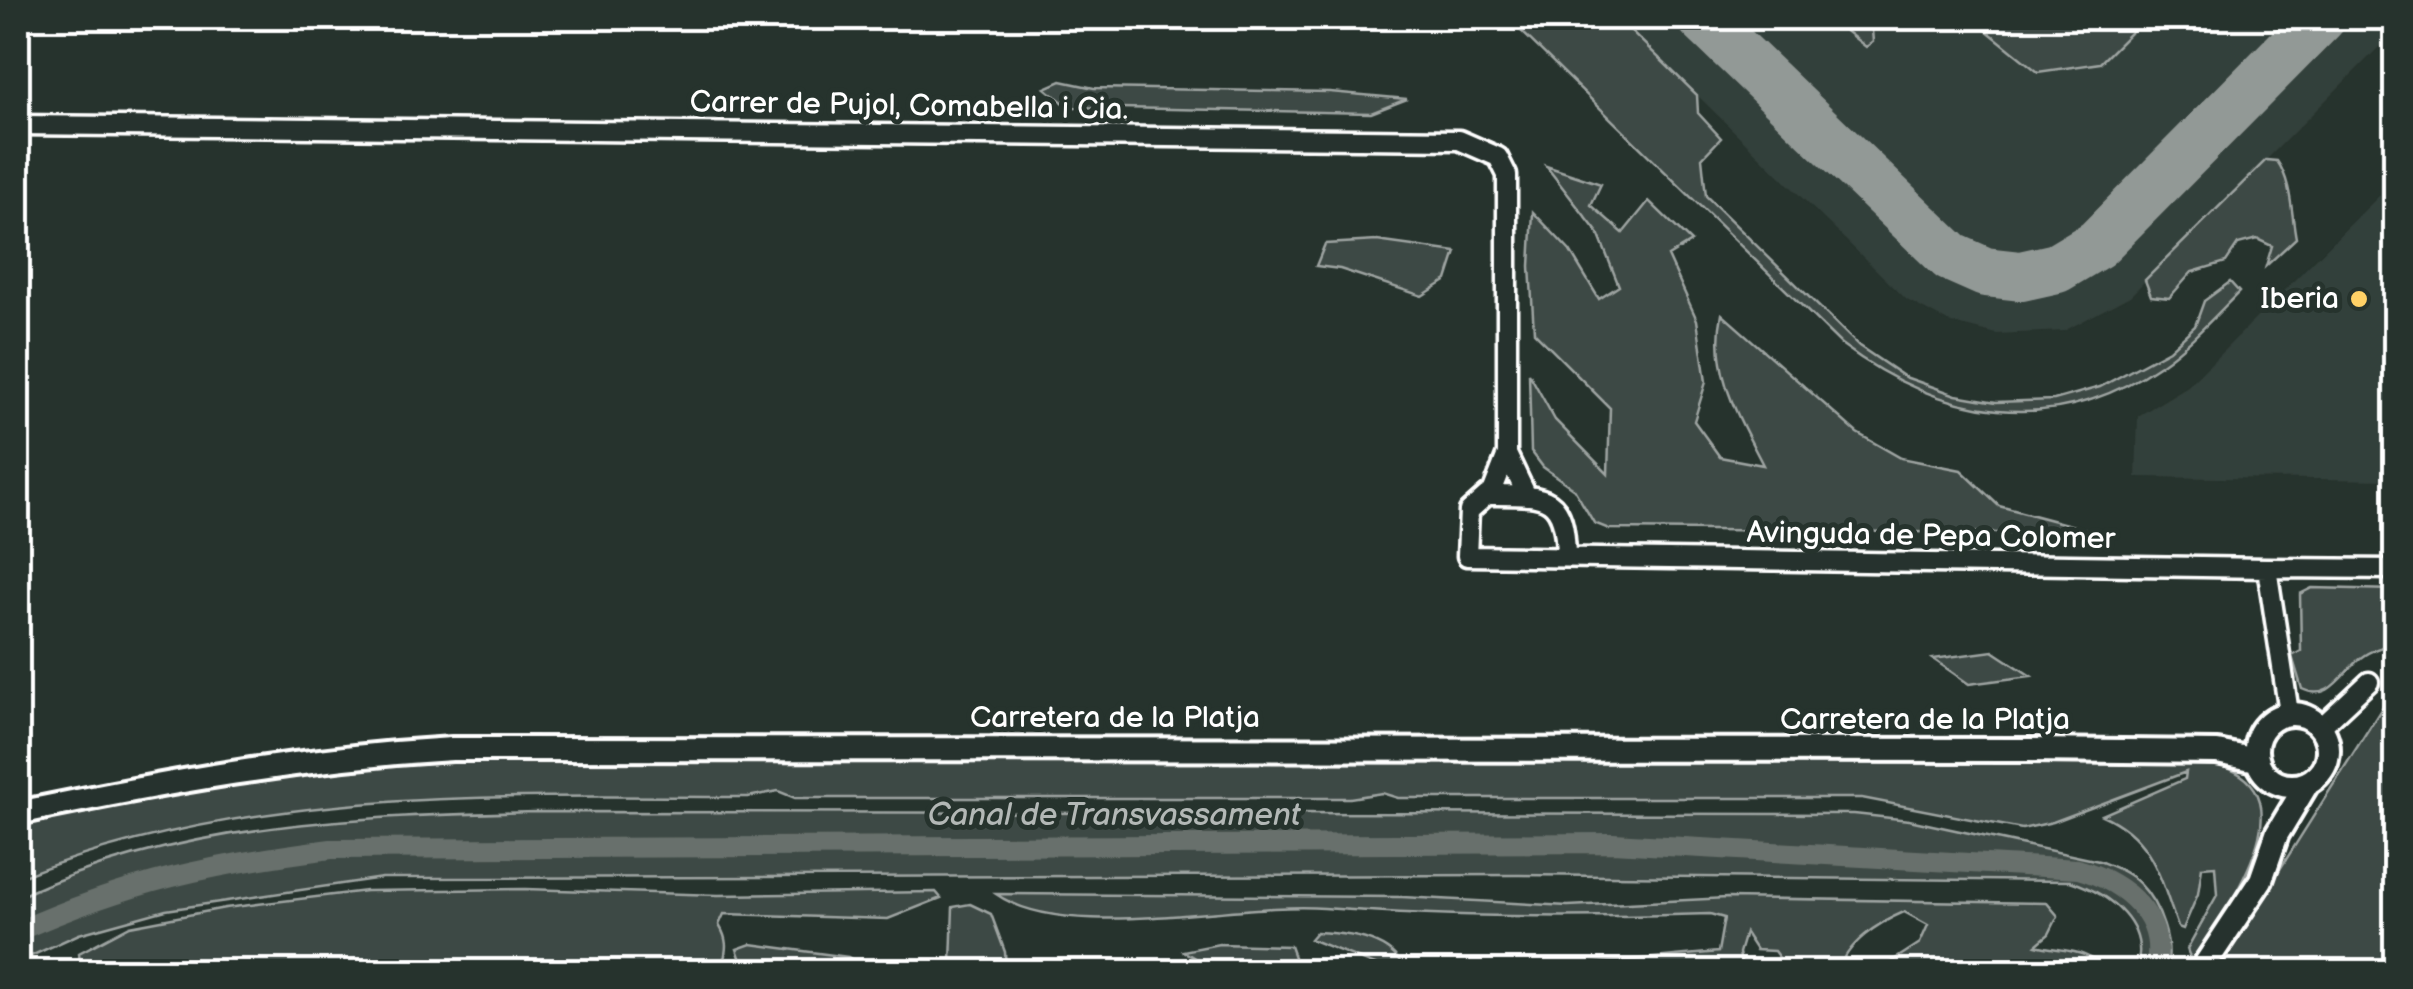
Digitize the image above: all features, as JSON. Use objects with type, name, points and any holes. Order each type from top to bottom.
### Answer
[{"type":"street","name":"Carrer de Pujol, Comabella i Cia.","points":[[18,125],[1459,140],[1498,158],[1507,175],[1506,454],[1492,495],[1469,510],[1466,556]]},
{"type":"street","name":"Carrer de Pujol, Comabella i Cia.","points":[[1506,454],[1527,496]]},
{"type":"street","points":[[1492,495],[1544,498],[1560,510],[1566,520],[1566,558]]},
{"type":"street","name":"Avinguda de Pepa Colomer","points":[[1466,556],[2396,569]]},
{"type":"street","points":[[2267,568],[2289,714]]},
{"type":"street","points":[[2320,727],[2369,682]]},
{"type":"street","points":[[2200,972],[2260,880],[2277,834],[2307,784],[2328,761],[2329,746],[2320,727],[2304,715],[2276,717],[2258,736],[2260,766],[2277,834]]},
{"type":"street","name":"Carretera de la Platja","points":[[2217,752],[2258,736]]},
{"type":"street","name":"Carretera de la Platja","points":[[18,814],[212,772],[452,748],[2217,752],[2260,766]]},
{"type":"street","points":[[2260,766],[2282,786],[2307,784]]},
{"type":"shaded area","points":[[1520,18],[1618,18],[1697,95],[1698,113],[1721,138],[1702,158],[1706,196],[1859,346],[1905,377],[1956,395],[1996,402],[2054,400],[2100,387],[2169,350],[2195,326],[2204,301],[2230,282],[2239,292],[2160,365],[2120,388],[2079,403],[2038,410],[1998,410],[1957,403],[1918,389],[1841,344],[1512,22]]},
{"type":"shaded area","points":[[1618,18],[2395,18],[2395,480],[2136,477],[2138,416],[2188,386],[2380,195],[2381,45],[2130,296],[2064,331],[1997,334],[1948,322],[1907,300]]},
{"type":"shaded area","points":[[1829,18],[1871,18],[1873,42],[1866,47]]},
{"type":"shaded area","points":[[1971,18],[2145,18],[2100,63],[2038,72]]},
{"type":"shaded area","points":[[1061,81],[1094,88],[1330,92],[1407,99],[1371,113],[1069,107],[1045,88]]},
{"type":"shaded area","points":[[2266,160],[2277,161],[2286,178],[2296,238],[2266,266],[2272,246],[2257,239],[2238,244],[2226,262],[2192,272],[2169,298],[2151,296],[2145,280]]},
{"type":"shaded area","points":[[1546,166],[1601,184],[1591,205],[1623,233],[1649,201],[1691,242],[1668,256],[1697,320],[1706,382],[1694,421],[1720,457],[1763,465],[1723,374],[1719,335],[1722,314],[1857,433],[1901,458],[1961,470],[1999,506],[2104,534],[1609,529],[1594,523],[1574,489],[1543,467],[1531,451],[1529,373],[1555,420],[1608,474],[1610,408],[1534,332],[1530,266],[1533,212],[1570,251],[1599,299],[1619,286],[1598,233]]},
{"type":"shaded area","points":[[1377,241],[1456,252],[1447,280],[1422,296],[1340,269],[1316,266],[1325,244]]},
{"type":"shaded area","points":[[2312,588],[2396,590],[2395,643],[2365,655],[2333,686],[2319,692],[2302,689],[2292,656],[2301,651],[2300,594]]},
{"type":"shaded area","points":[[1993,651],[2031,676],[1969,684],[1933,659]]},
{"type":"shaded area","points":[[2395,694],[2395,971],[2215,972],[2390,695]]},
{"type":"shaded area","points":[[399,762],[2204,762],[2239,774],[2257,794],[2262,820],[2242,881],[2192,964],[2187,949],[2217,895],[2215,866],[2202,867],[2198,894],[2183,929],[2178,927],[2160,877],[2144,848],[2119,824],[2102,815],[2185,779],[2186,772],[2053,822],[2022,829],[1862,798],[1398,798],[1382,793],[1350,798],[795,798],[778,791],[748,797],[469,798],[287,812],[197,826],[107,848],[18,878],[18,822],[270,777]]},
{"type":"shaded area","points":[[537,812],[1854,814],[1909,820],[2099,861],[2121,870],[2140,884],[2153,902],[2164,926],[2168,961],[2165,971],[2136,971],[2138,939],[2124,914],[2099,894],[2070,881],[1519,875],[382,878],[166,910],[79,934],[18,962],[18,897],[143,853],[208,838],[338,821]]},
{"type":"shaded area","points":[[525,889],[718,895],[936,892],[941,898],[888,919],[724,914],[719,925],[725,940],[723,964],[713,971],[221,972],[187,959],[80,964],[79,953],[130,926],[225,908],[366,891]]},
{"type":"shaded area","points":[[996,894],[1402,897],[1568,906],[1727,898],[2047,903],[2058,916],[2049,934],[2036,945],[2083,955],[2106,971],[2048,958],[2035,959],[2032,971],[2004,971],[1998,961],[1987,962],[1977,971],[1877,971],[1920,943],[1928,925],[1904,912],[1865,935],[1849,952],[1839,971],[1789,971],[1774,951],[1756,950],[1745,933],[1739,953],[1743,971],[1502,972],[1718,952],[1724,918],[1710,914],[1517,916],[1288,907],[1108,919],[1027,909]]},
{"type":"shaded area","points":[[970,904],[991,914],[1005,952],[1006,971],[944,971],[951,963],[953,907]]},
{"type":"shaded area","points":[[1316,932],[1354,936],[1379,944],[1399,960],[1404,971],[1383,971],[1388,970],[1310,939]]},
{"type":"shaded area","points":[[751,944],[848,957],[868,970],[745,971],[737,949]]},
{"type":"shaded area","points":[[1219,944],[1290,946],[1299,971],[1095,971],[1169,964],[1183,970],[1203,963],[1183,951]]},
{"type":"waterway","name":"Canal de Transvassament","points":[[18,931],[171,877],[331,849],[1613,843],[2078,869],[2112,883],[2139,905],[2155,935],[2154,972]]},
{"type":"taxiway","points":[[1702,18],[1951,257],[1985,272],[2021,276],[2057,268],[2097,244],[2321,18]]},
{"type":"place","name":"Iberia","points":[[2359,299]]}]
